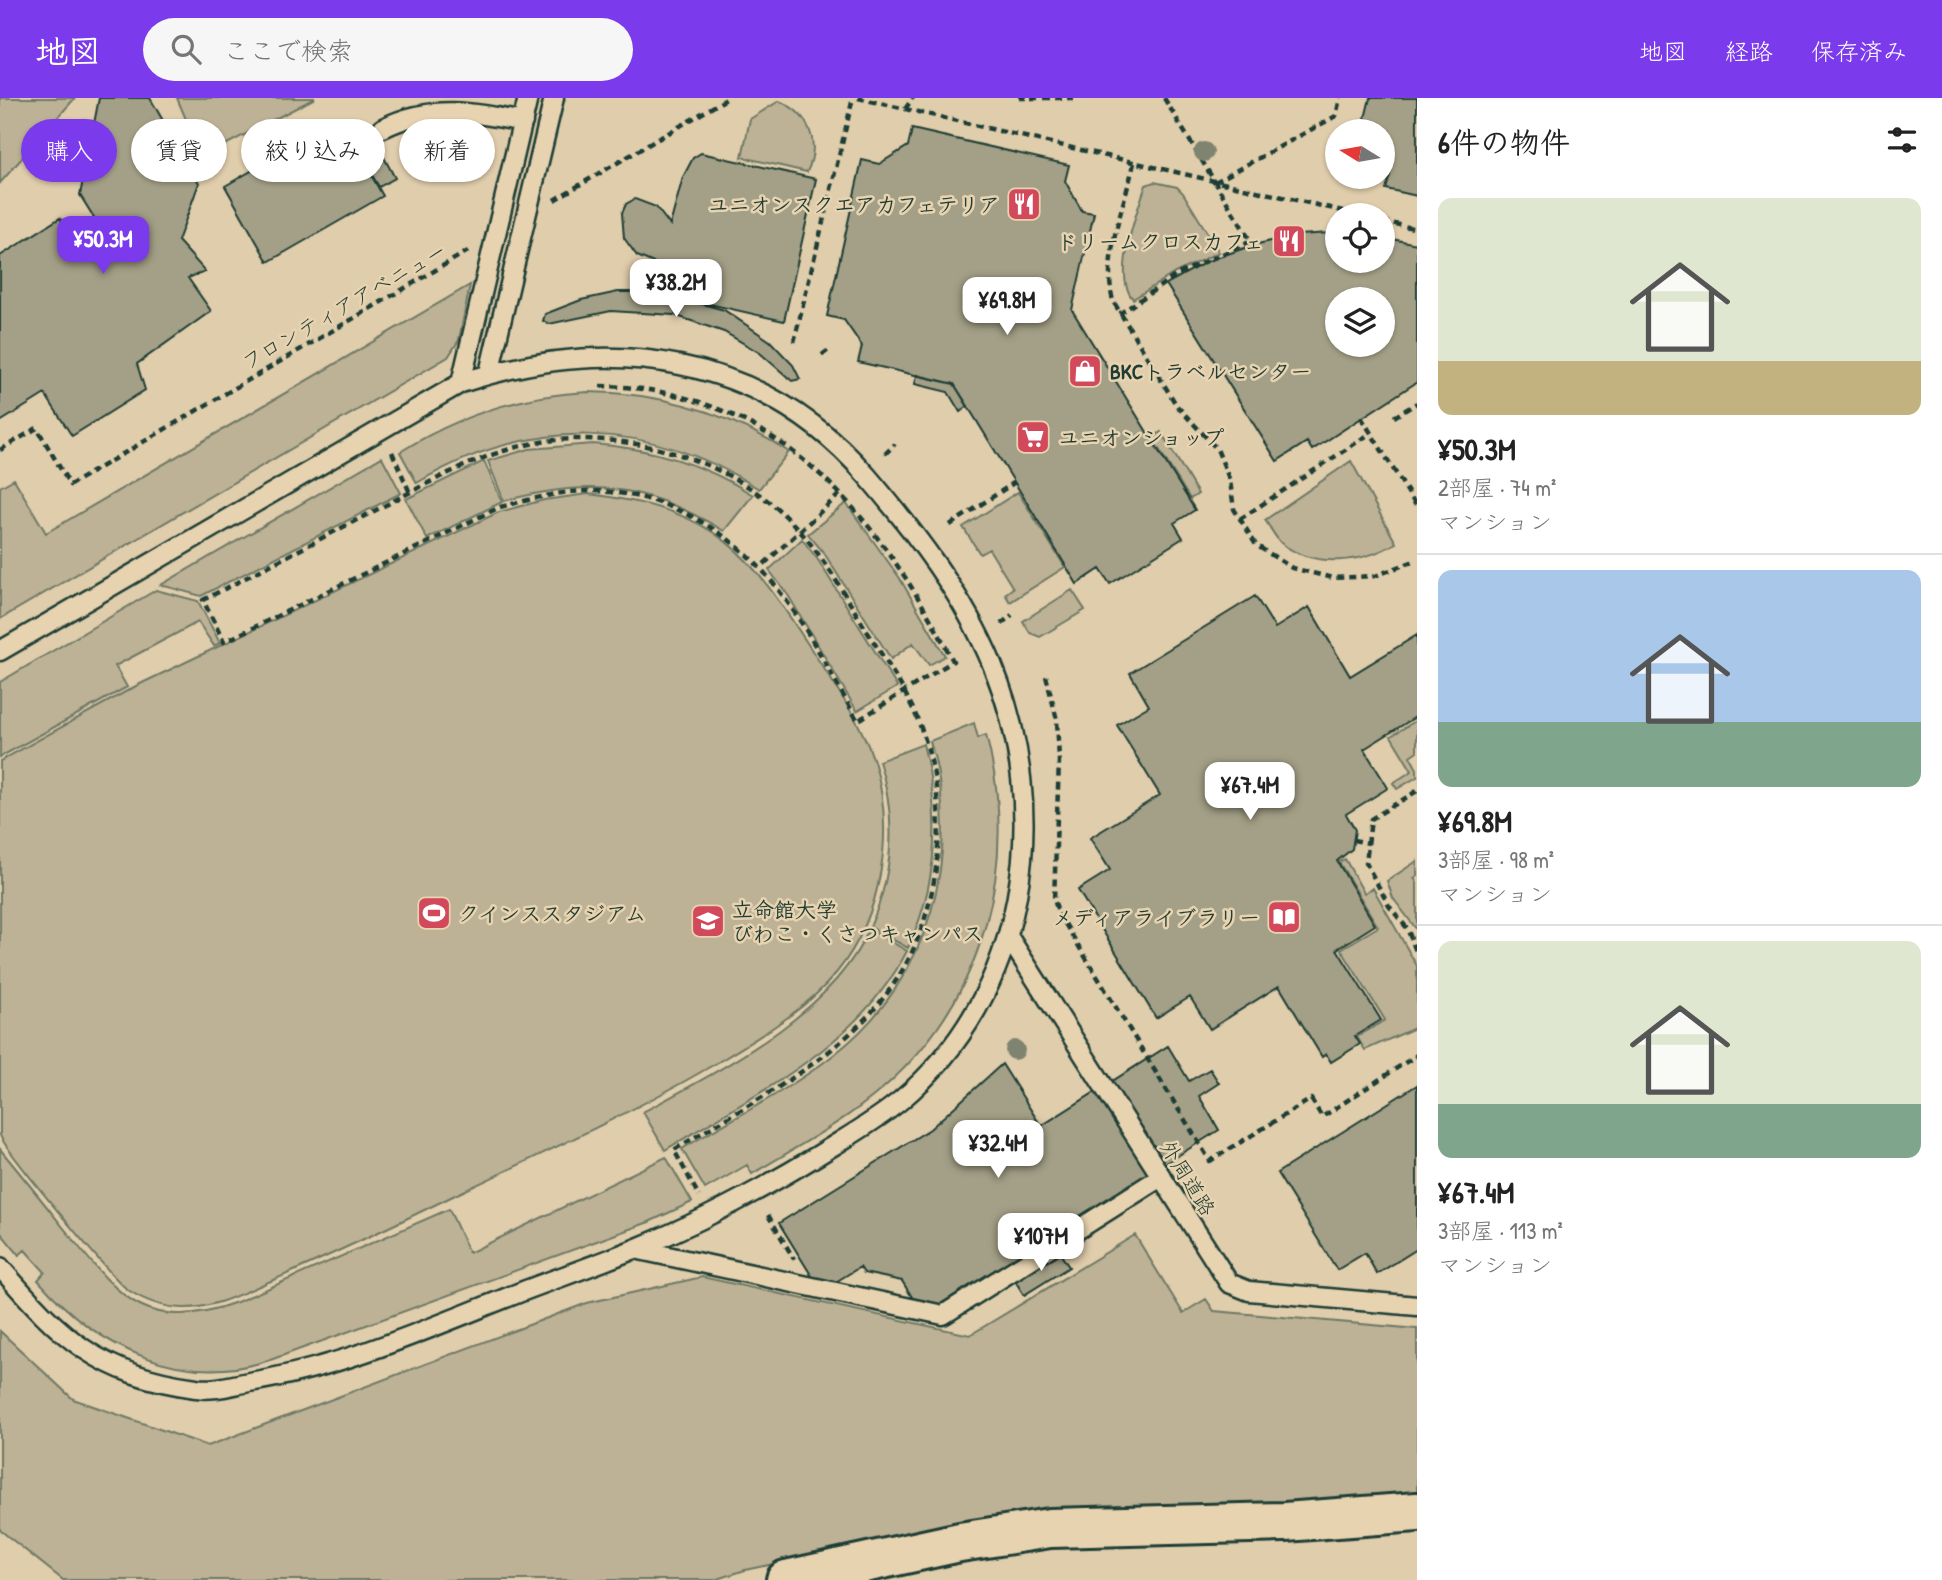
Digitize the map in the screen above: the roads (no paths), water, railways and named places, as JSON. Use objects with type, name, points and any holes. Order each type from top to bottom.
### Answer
[{"type":"street","points":[[786,1580],[960,1542],[1050,1528],[1284,1522],[1417,1512]]},
{"type":"lane","points":[[461,383],[528,98]]},
{"type":"lane","points":[[489,373],[554,98]]},
{"type":"lane","points":[[385,127],[413,115],[446,110],[523,122]]},
{"type":"lane","points":[[0,652],[461,383],[489,373],[545,361],[584,357],[633,357],[690,366],[738,382],[783,405],[825,435],[864,472],[910,529],[966,614],[990,660],[1009,713],[1020,768],[1024,825],[1021,881],[998,968],[966,1028],[931,1073],[898,1103],[754,1194],[635,1249],[388,1343],[292,1376],[203,1390],[123,1373],[83,1350],[32,1304],[0,1267]]},
{"type":"lane","name":"外周道路","points":[[1008,936],[1224,1278],[1236,1287],[1417,1306]]},
{"type":"lane","points":[[635,1249],[943,1315],[1160,1177]]},
{"type":"place","name":"ユニオンスクエアカフェテリア","points":[[1024,204]]},
{"type":"place","name":"ドリームクロスカフェ","points":[[1289,241]]},
{"type":"place","name":"BKCトラベルセンター","points":[[1085,371]]},
{"type":"place","name":"ユニオンショップ","points":[[1033,437]]},
{"type":"place","name":"クインススタジアム","points":[[434,913]]},
{"type":"place","name":"メディアライブラリー","points":[[1284,917]]},
{"type":"place","name":"立命館大学 びわこ・くさつキャンパス","points":[[708,921]]}]
